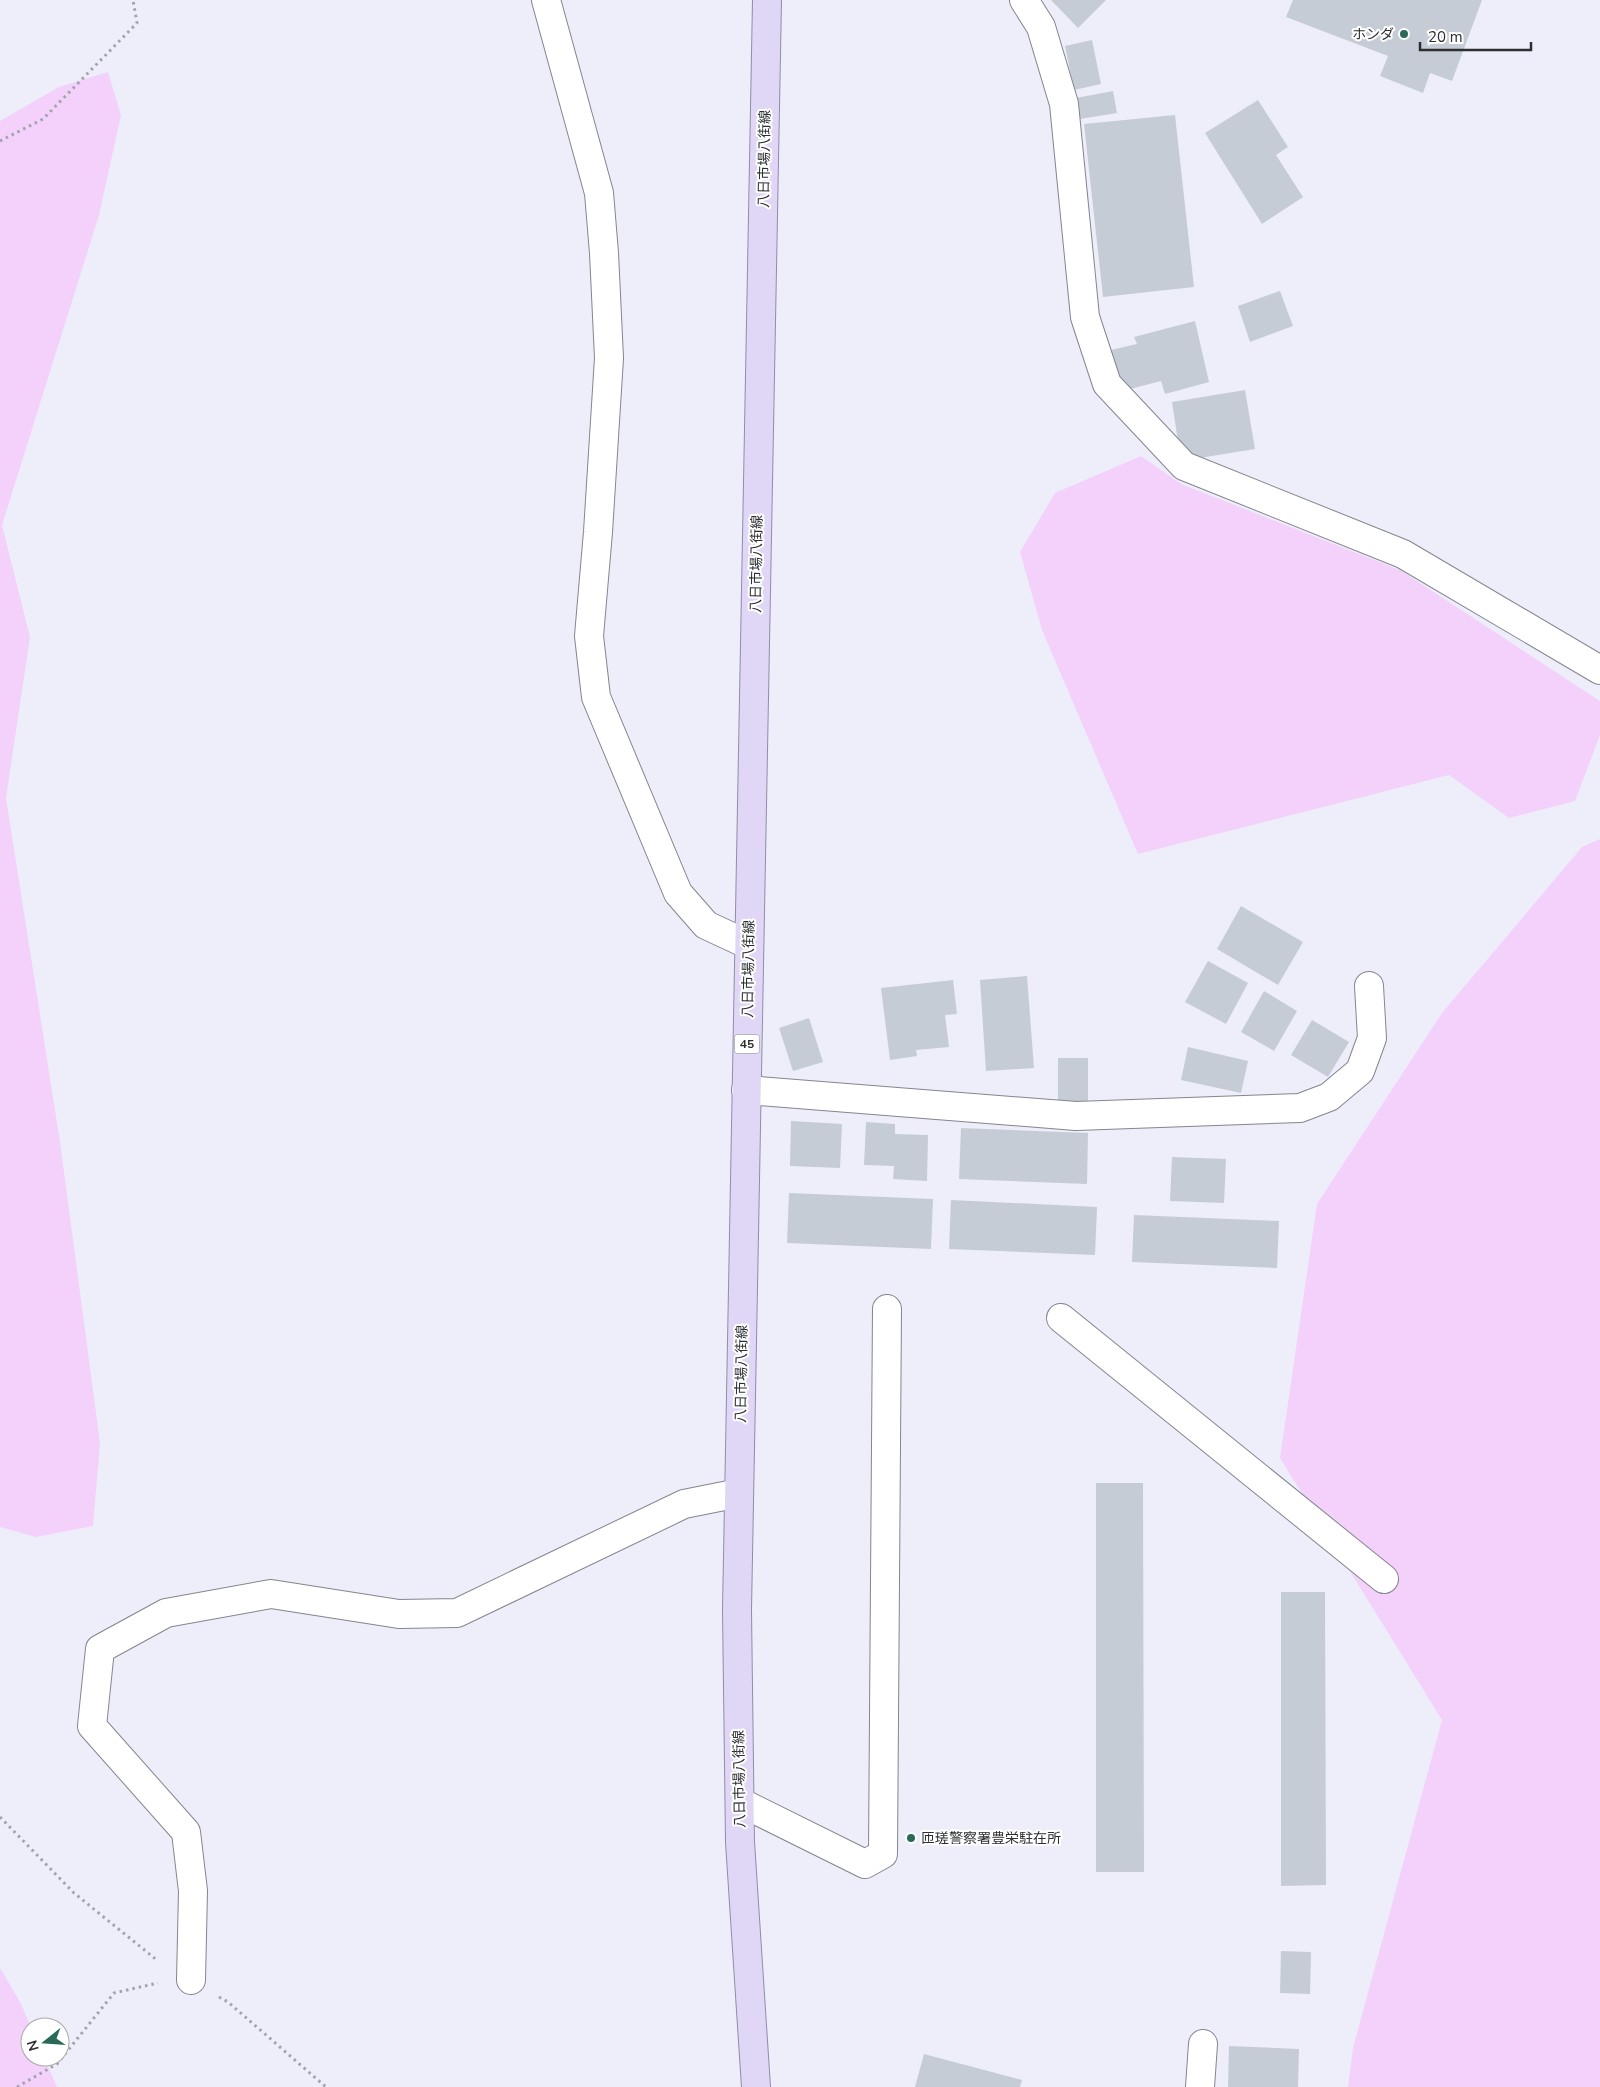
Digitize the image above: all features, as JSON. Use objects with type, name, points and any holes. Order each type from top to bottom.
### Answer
[{"type":"main road","name":"八日市場八街線","points":[[756,2087],[740,1842],[737,1610],[767,0]]},
{"type":"street","points":[[546,0],[600,193],[610,358],[589,636],[596,697],[678,893],[706,925],[749,945]]},
{"type":"street","points":[[1024,0],[1041,27],[1064,104],[1085,317],[1107,384],[1184,466],[1403,554],[1600,670]]},
{"type":"street","points":[[746,1090],[1076,1116],[1300,1108],[1329,1097],[1360,1071],[1372,1038],[1369,986]]},
{"type":"street","points":[[740,1802],[865,1864],[883,1854],[887,1309]]},
{"type":"street","points":[[1061,1318],[1384,1580]]},
{"type":"street","points":[[187,1981],[193,1891],[186,1832],[92,1726],[100,1650],[166,1613],[271,1594],[398,1614],[457,1613],[684,1504],[739,1493]]},
{"type":"street","points":[[1200,2087],[1203,2044]]},
{"type":"path","points":[[0,141],[43,119],[137,24],[133,0]]},
{"type":"path","points":[[0,1817],[74,1892],[187,1981],[228,2002],[326,2087]]},
{"type":"path","points":[[17,2087],[57,2064],[114,1994],[165,1982],[187,1981]]},
{"type":"shaded area","points":[[108,72],[121,115],[99,215],[2,525],[30,637],[6,798],[60,1142],[100,1443],[93,1526],[36,1537],[0,1527],[0,121],[59,87]]},
{"type":"shaded area","points":[[1141,456],[1181,484],[1400,570],[1600,701],[1600,735],[1575,801],[1509,818],[1449,775],[1138,854],[1042,630],[1020,552],[1055,493]]},
{"type":"shaded area","points":[[1600,839],[1600,2087],[1348,2087],[1353,2048],[1442,1720],[1280,1458],[1317,1204],[1442,1013],[1582,847]]},
{"type":"shaded area","points":[[0,1968],[27,2017],[20,2017],[20,2067],[48,2067],[57,2087],[0,2087]]},
{"type":"building","points":[[1051,0],[1106,0],[1078,28]]},
{"type":"building","points":[[1293,0],[1482,0],[1452,81],[1430,73],[1423,93],[1380,76],[1388,56],[1286,17]]},
{"type":"building","points":[[1092,40],[1101,84],[1074,90],[1065,46]]},
{"type":"building","points":[[1113,91],[1117,113],[1080,119],[1076,98]]},
{"type":"building","points":[[1258,100],[1288,147],[1276,155],[1303,197],[1262,224],[1205,133]]},
{"type":"building","points":[[1175,115],[1194,287],[1103,297],[1084,124]]},
{"type":"building","points":[[1280,291],[1293,326],[1250,342],[1238,306]]},
{"type":"building","points":[[1195,321],[1209,382],[1165,394],[1161,381],[1122,391],[1111,350],[1137,344],[1134,337]]},
{"type":"building","points":[[1245,390],[1255,449],[1181,461],[1172,402]]},
{"type":"building","points":[[1241,906],[1303,942],[1278,985],[1217,949]]},
{"type":"building","points":[[1208,961],[1248,983],[1226,1024],[1185,1002]]},
{"type":"building","points":[[1027,976],[1034,1068],[986,1071],[980,980]]},
{"type":"building","points":[[953,980],[957,1014],[945,1015],[949,1047],[916,1050],[917,1056],[890,1060],[881,988]]},
{"type":"building","points":[[1264,991],[1297,1011],[1274,1051],[1241,1032]]},
{"type":"building","points":[[809,1018],[823,1062],[793,1071],[779,1028]]},
{"type":"building","points":[[1312,1020],[1349,1042],[1328,1077],[1291,1055]]},
{"type":"building","points":[[1188,1047],[1248,1061],[1241,1093],[1181,1080]]},
{"type":"building","points":[[1058,1058],[1088,1058],[1088,1101],[1058,1101]]},
{"type":"building","points":[[791,1121],[842,1124],[840,1168],[790,1166]]},
{"type":"building","points":[[866,1122],[895,1124],[895,1134],[928,1135],[927,1181],[893,1179],[894,1166],[864,1165]]},
{"type":"building","points":[[961,1128],[1088,1133],[1087,1184],[959,1179]]},
{"type":"building","points":[[1172,1157],[1226,1159],[1224,1203],[1170,1201]]},
{"type":"building","points":[[789,1193],[933,1199],[931,1249],[787,1243]]},
{"type":"building","points":[[951,1200],[1097,1207],[1095,1255],[949,1249]]},
{"type":"building","points":[[1134,1215],[1279,1221],[1277,1268],[1132,1262]]},
{"type":"building","points":[[1096,1483],[1143,1483],[1144,1872],[1096,1872]]},
{"type":"building","points":[[1281,1592],[1325,1592],[1326,1885],[1281,1886]]},
{"type":"building","points":[[1281,1951],[1311,1952],[1310,1994],[1280,1993]]},
{"type":"building","points":[[1229,2046],[1299,2049],[1298,2087],[1228,2087]]},
{"type":"building","points":[[924,2054],[1022,2080],[1020,2087],[915,2087]]},
{"type":"place","name":"ホンダ","points":[[1404,34]]},
{"type":"place","name":"匝瑳警察署豊栄駐在所","points":[[911,1838]]}]
